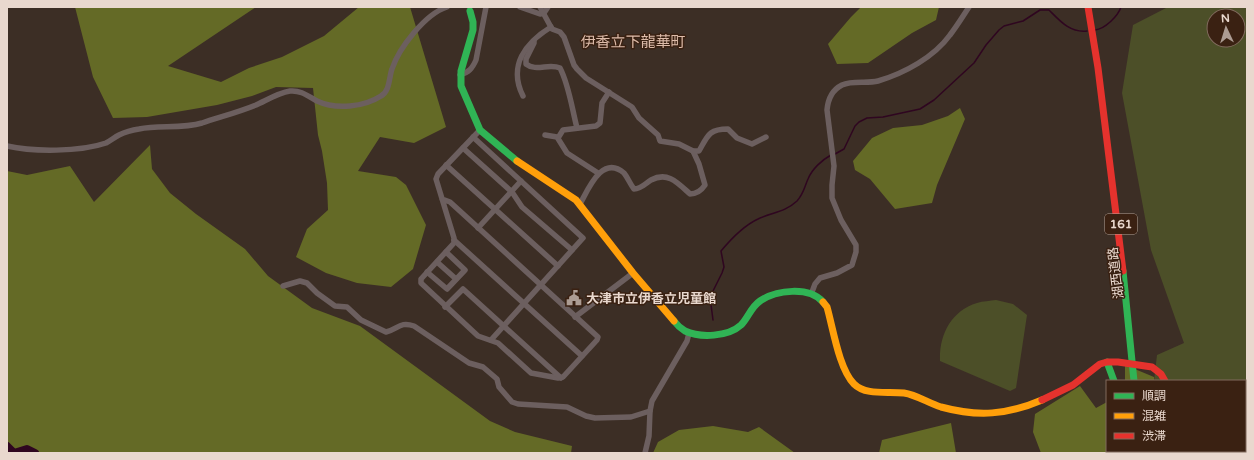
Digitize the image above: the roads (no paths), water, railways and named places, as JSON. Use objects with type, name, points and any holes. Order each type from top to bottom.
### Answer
[{"type":"main road","name":"湖西道路","points":[[1088,7],[1098,68],[1124,277],[1134,380]]},
{"type":"main road","points":[[470,11],[473,29],[460,75],[461,86],[480,130],[518,162],[569,195],[580,204],[634,273],[685,332],[715,334],[726,333],[740,326],[754,306],[766,297],[776,294],[803,291],[811,293],[822,300],[827,307],[846,374],[855,385],[862,389],[874,392],[914,395],[942,408],[971,413],[1003,412],[1040,401],[1073,385],[1100,364],[1107,362],[1118,362],[1152,367],[1161,374],[1164,380]]},
{"type":"main road","name":"湖西道路","points":[[1098,68],[1113,153],[1139,380]]},
{"type":"main road","points":[[1107,362],[1114,380]]},
{"type":"street","points":[[7,146],[46,150],[91,146],[106,142],[130,130],[200,124],[256,105],[283,92],[291,91],[298,91],[318,101],[335,106],[354,106],[368,102],[382,96],[386,91],[392,69],[399,53],[421,26],[433,14],[447,7]]},
{"type":"street","points":[[460,75],[469,72],[474,64],[486,7]]},
{"type":"street","points":[[520,7],[540,14],[544,13]]},
{"type":"street","points":[[540,7],[552,29],[560,32],[564,37],[574,65],[577,69],[586,78],[632,106],[639,118],[658,135],[660,141],[679,144],[693,151],[699,151],[708,135],[717,129],[728,129],[737,138],[752,144],[766,138]]},
{"type":"street","points":[[544,13],[548,7]]},
{"type":"street","points":[[812,292],[815,284],[820,278],[837,273],[852,265],[856,252],[856,245],[841,220],[832,198],[834,166],[827,110],[831,94],[843,84],[878,81],[911,68],[933,52],[950,36],[969,7]]},
{"type":"street","points":[[523,96],[519,87],[519,60],[523,52],[542,32],[551,27]]},
{"type":"street","points":[[534,41],[526,59],[526,64],[534,68],[555,66],[560,68],[569,94],[570,104],[577,128]]},
{"type":"street","points":[[558,138],[563,130],[596,126],[600,124],[602,103],[609,92]]},
{"type":"street","points":[[480,130],[446,165],[438,174],[436,179],[454,240],[582,356]]},
{"type":"street","points":[[545,135],[557,137],[567,153],[598,173]]},
{"type":"street","points":[[473,137],[583,238],[491,340]]},
{"type":"street","points":[[463,148],[512,192],[522,207],[572,250]]},
{"type":"street","points":[[580,204],[598,173],[610,168],[618,169],[624,174],[634,189],[639,189],[652,180],[661,177],[670,177],[678,182],[690,194],[695,194],[701,191],[705,185],[699,164],[693,151]]},
{"type":"street","points":[[446,165],[558,266]]},
{"type":"street","points":[[478,228],[521,181]]},
{"type":"street","points":[[442,199],[450,202],[598,337],[597,340],[563,377],[561,378],[531,373],[498,343],[478,336],[421,284],[421,279],[454,243],[454,240]]},
{"type":"street","points":[[427,272],[447,289],[465,270],[446,252]]},
{"type":"street","points":[[437,262],[456,279]]},
{"type":"street","points":[[575,316],[634,273]]},
{"type":"street","points":[[283,286],[300,281],[307,283],[334,306],[347,307],[361,320],[386,332],[400,324],[414,326],[469,363],[483,367],[497,379],[499,387],[512,402],[518,404],[567,407],[586,416],[595,418],[632,417],[650,411]]},
{"type":"street","points":[[445,307],[463,289],[561,378]]},
{"type":"street","points":[[645,453],[649,436],[652,401],[687,341],[689,333]]},
{"type":"waterway","points":[[1095,30],[1111,22],[1121,7]]},
{"type":"waterway","points":[[835,154],[844,149],[855,126],[859,122],[867,118],[883,117],[920,109],[934,100],[974,63],[986,45],[1004,26],[1023,21],[1040,10],[1049,10],[1061,22],[1070,28],[1087,31]]},
{"type":"waterway","points":[[713,320],[710,297],[724,267],[721,251],[733,237],[747,225],[787,208],[797,201],[803,193],[812,172],[821,162],[831,155]]},
{"type":"waterway","points":[[7,446],[14,453],[27,449],[35,453]]},
{"type":"place","name":"大津市立伊香立児童館","points":[[574,298]]},
{"type":"district","name":"伊香立下龍華町","points":[[633,42]]}]
